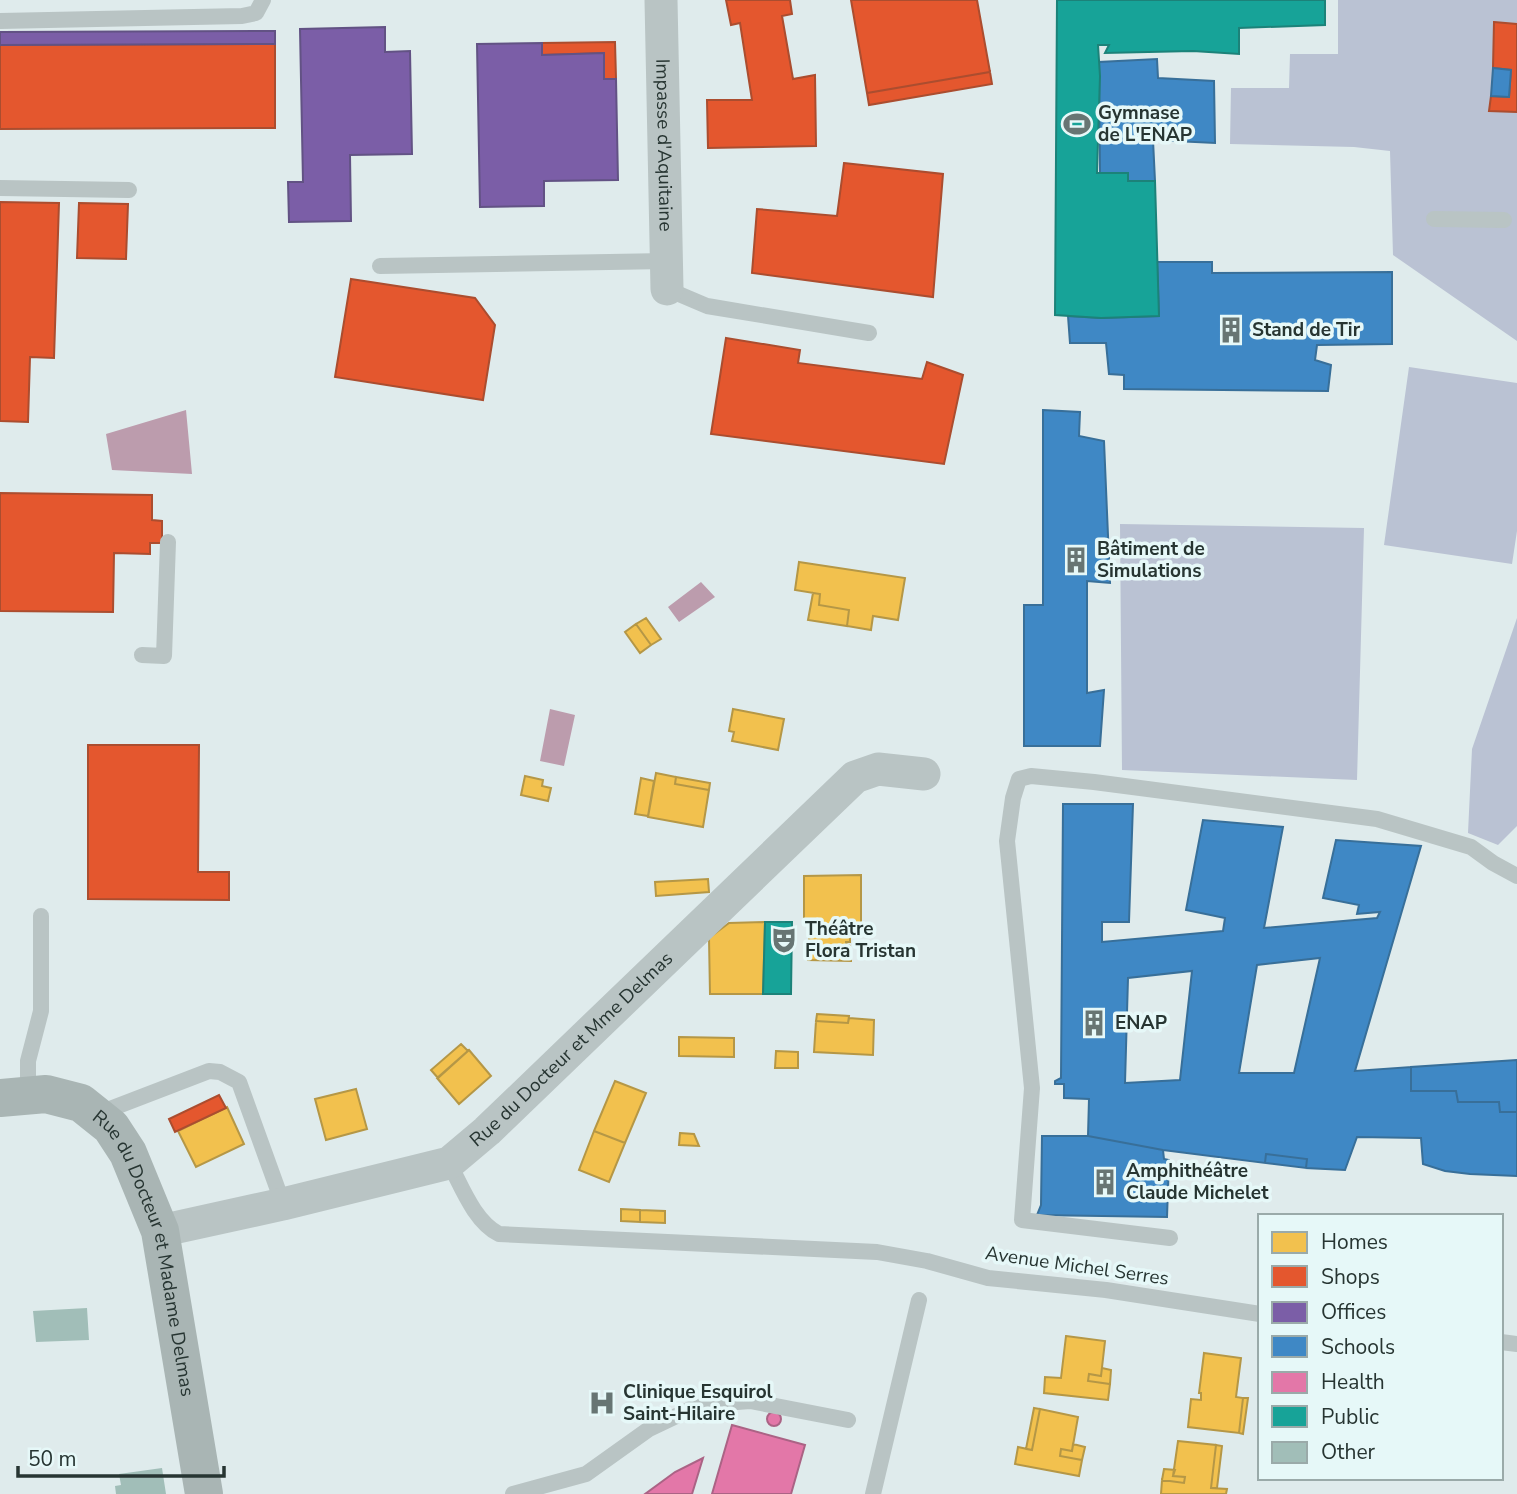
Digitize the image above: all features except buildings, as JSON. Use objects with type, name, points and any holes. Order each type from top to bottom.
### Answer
[{"type":"street","name":"Impasse d'Aquitaine","points":[[661,0],[667,275]]},
{"type":"street","name":"Rue du Docteur et Mme Delmas","points":[[160,1231],[283,1205],[449,1163],[487,1131],[855,776],[878,769],[924,774]]},
{"type":"street","name":"Rue du Docteur et Madame Delmas","points":[[14,1097],[46,1094],[81,1103],[111,1127],[128,1153],[160,1231],[204,1494]]},
{"type":"lane","points":[[0,21],[242,16],[256,13],[262,0]]},
{"type":"lane","points":[[0,188],[129,190]]},
{"type":"lane","points":[[1434,219],[1504,220]]},
{"type":"lane","points":[[380,266],[667,275],[707,306],[869,332]]},
{"type":"lane","points":[[142,655],[164,656],[167,542]]},
{"type":"lane","points":[[1170,1238],[1022,1220],[1032,1088],[1007,841],[1013,798],[1019,779],[1031,776],[1094,782],[1377,819],[1471,846],[1493,863],[1517,876]]},
{"type":"lane","points":[[14,1097],[28,1061],[41,1012],[41,916]]},
{"type":"lane","points":[[97,1114],[209,1071],[220,1072],[239,1082],[283,1205]]},
{"type":"lane","name":"Avenue Michel Serres","points":[[449,1163],[473,1208],[490,1229],[499,1234],[877,1252],[927,1261],[988,1278],[1106,1290],[1258,1314]]},
{"type":"lane","points":[[873,1494],[919,1300]]},
{"type":"lane","points":[[513,1494],[567,1486],[649,1429],[691,1409],[710,1404],[750,1401],[848,1420]]},
{"type":"shaded area","points":[[1338,0],[1517,0],[1517,341],[1393,255],[1390,151],[1354,147],[1230,144],[1231,88],[1289,88],[1290,54],[1338,54]]},
{"type":"shaded area","points":[[1409,367],[1517,383],[1517,531],[1512,564],[1384,545]]},
{"type":"shaded area","points":[[186,410],[192,474],[112,470],[106,434]]},
{"type":"shaded area","points":[[1120,524],[1364,528],[1357,780],[1122,770]]},
{"type":"shaded area","points":[[701,582],[715,597],[679,622],[668,607]]},
{"type":"shaded area","points":[[1517,618],[1517,826],[1498,845],[1468,833],[1472,749]]},
{"type":"shaded area","points":[[550,709],[575,715],[564,766],[540,761]]},
{"type":"place","name":"Gymnase de L'ENAP","points":[[1077,124]]},
{"type":"place","name":"Stand de Tir","points":[[1231,330]]},
{"type":"place","name":"Bâtiment de Simulations","points":[[1076,560]]},
{"type":"place","name":"Théâtre Flora Tristan","points":[[784,940]]},
{"type":"place","name":"ENAP","points":[[1094,1023]]},
{"type":"place","name":"Amphithéâtre Claude Michelet","points":[[1105,1182]]},
{"type":"place","name":"Clinique Esquirol Saint-Hilaire","points":[[602,1403]]}]
